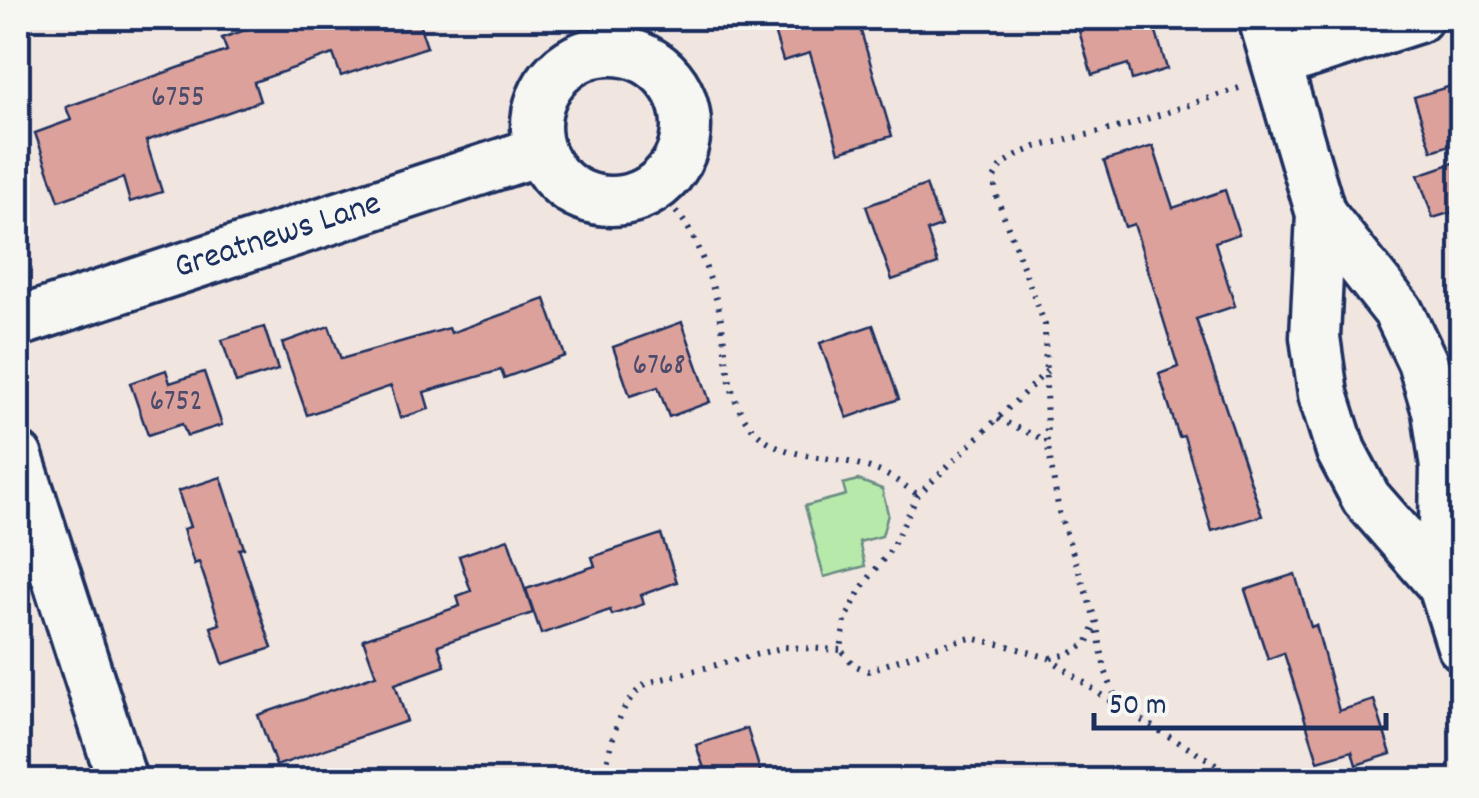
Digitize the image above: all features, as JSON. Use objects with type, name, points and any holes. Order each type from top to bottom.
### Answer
[{"type":"street","points":[[1263,18],[1321,214],[1315,337],[1324,394],[1341,451],[1366,498],[1443,586]]},
{"type":"street","points":[[1278,63],[1418,18]]},
{"type":"street","points":[[612,51],[635,55],[669,79],[683,104],[686,136],[670,174],[654,189],[625,201],[588,198],[554,176],[539,151],[535,126],[550,80],[586,55],[612,51]]},
{"type":"street","name":"Greatnews Lane","points":[[18,322],[539,151]]},
{"type":"street","points":[[1321,214],[1398,311],[1422,361],[1436,411],[1445,467],[1443,586],[1462,646]]},
{"type":"street","points":[[18,457],[122,780]]},
{"type":"path","points":[[1119,707],[1096,622],[1059,512],[1047,441],[1046,325],[996,196],[994,178],[1004,164],[1036,147],[1128,125],[1235,91],[1278,63]]},
{"type":"path","points":[[654,189],[686,224],[697,250],[718,308],[736,402],[752,428],[773,446],[813,458],[860,464],[890,476],[918,494]]},
{"type":"path","points":[[1048,370],[918,494],[890,549],[852,605],[840,637],[841,650],[854,665],[868,671],[971,638],[1049,658],[1119,707],[1244,780]]},
{"type":"path","points":[[998,419],[1047,441]]},
{"type":"path","points":[[1049,658],[1087,644],[1096,622]]},
{"type":"path","points":[[603,780],[620,713],[631,694],[647,684],[784,647],[841,650]]},
{"type":"green space","points":[[858,480],[882,489],[888,514],[882,536],[859,542],[865,566],[824,577],[805,506],[846,495],[843,484]]},
{"type":"building","points":[[281,18],[417,18],[427,47],[341,76],[333,54],[254,82],[260,101],[146,141],[162,192],[130,202],[123,178],[59,201],[35,133],[71,120],[66,107],[227,51],[222,38]]},
{"type":"building","points":[[770,18],[857,18],[892,136],[839,152],[810,53],[783,61]]},
{"type":"building","points":[[1113,18],[1116,26],[1152,18],[1167,69],[1132,80],[1128,64],[1092,75],[1077,24]]},
{"type":"building","points":[[1451,86],[1455,99],[1462,97],[1462,141],[1432,151],[1414,97]]},
{"type":"building","points":[[1153,146],[1173,208],[1225,190],[1239,234],[1215,242],[1235,306],[1196,319],[1262,516],[1212,531],[1184,436],[1179,437],[1159,374],[1178,367],[1134,224],[1125,227],[1104,161]]},
{"type":"building","points":[[1462,160],[1462,209],[1433,218],[1418,175]]},
{"type":"building","points":[[926,185],[941,226],[927,231],[938,264],[892,280],[866,206]]},
{"type":"building","points":[[545,299],[565,356],[504,378],[501,370],[424,392],[429,409],[400,418],[391,386],[307,415],[282,343],[329,326],[341,359],[449,328],[451,333]]},
{"type":"building","points":[[682,322],[710,402],[669,417],[658,387],[630,396],[613,347]]},
{"type":"building","points":[[873,325],[899,399],[847,418],[820,343]]},
{"type":"building","points":[[264,327],[278,370],[236,383],[222,340]]},
{"type":"building","points":[[166,370],[170,383],[204,372],[222,425],[187,436],[182,424],[148,435],[130,383]]},
{"type":"building","points":[[221,477],[244,548],[239,549],[272,648],[223,664],[211,627],[220,624],[199,562],[194,564],[183,529],[190,527],[178,491]]},
{"type":"building","points":[[661,534],[677,582],[641,595],[644,604],[612,615],[610,610],[541,634],[526,589],[595,566],[592,557]]},
{"type":"building","points":[[508,539],[533,613],[438,645],[445,666],[395,684],[407,721],[276,766],[258,715],[376,675],[363,639],[460,606],[457,596],[471,591],[459,556]]},
{"type":"building","points":[[1295,574],[1311,627],[1316,625],[1339,711],[1374,700],[1391,754],[1356,765],[1352,751],[1318,761],[1284,653],[1268,659],[1245,590]]},
{"type":"building","points":[[747,728],[761,774],[741,780],[708,780],[696,745]]}]
